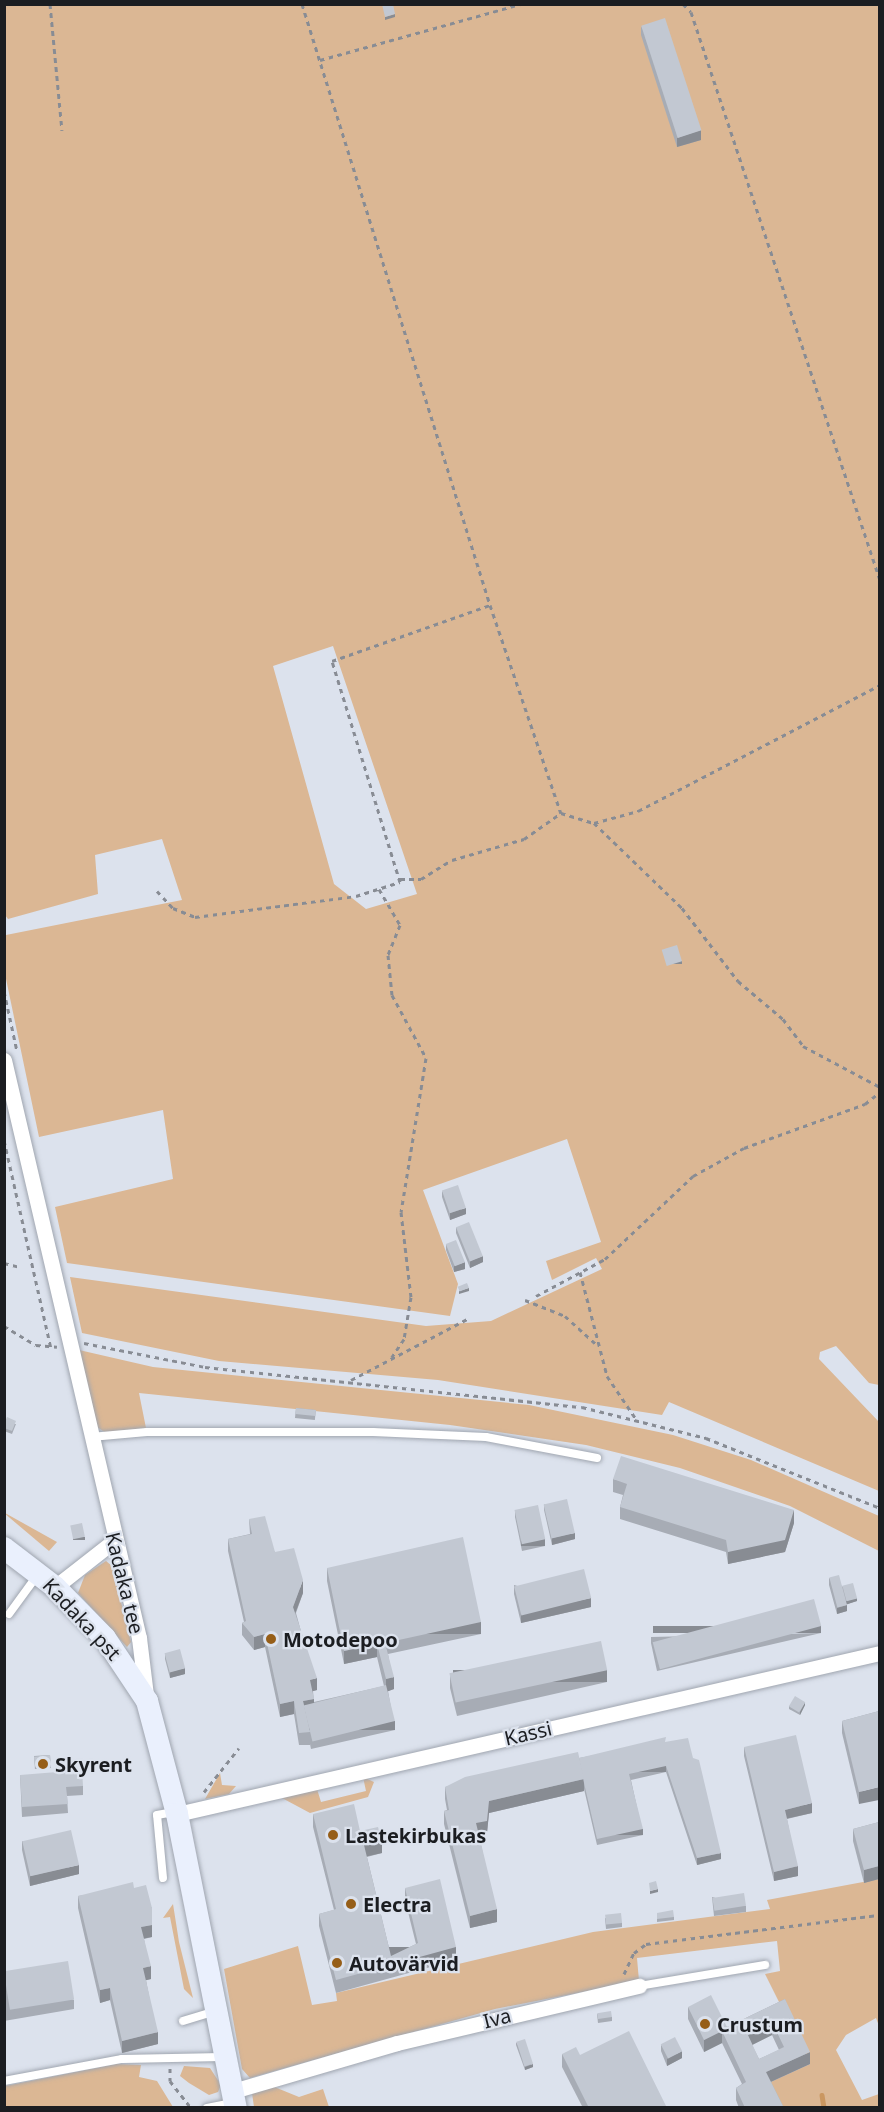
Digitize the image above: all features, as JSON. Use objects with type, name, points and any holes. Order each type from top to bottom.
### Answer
[{"type":"main road","name":"Kadaka pst","points":[[4,1548],[47,1580],[105,1638],[147,1701]]},
{"type":"main road","name":"Kadaka tee","points":[[147,1701],[176,1813],[218,2011],[234,2101]]},
{"type":"street","name":"Kadaka tee","points":[[4,1060],[90,1437],[139,1638],[147,1701]]},
{"type":"street","points":[[47,1580],[115,1540]]},
{"type":"street","name":"Kassi","points":[[176,1813],[879,1653]]},
{"type":"street","name":"Iva","points":[[234,2101],[397,2043],[639,1986]]},
{"type":"lane","points":[[90,1437],[147,1432],[373,1432],[486,1437],[597,1458]]},
{"type":"lane","points":[[9,1614],[47,1580]]},
{"type":"lane","points":[[163,1878],[157,1815],[176,1813]]},
{"type":"lane","name":"Iva","points":[[639,1986],[765,1965]]},
{"type":"lane","points":[[183,2021],[218,2011]]},
{"type":"lane","points":[[4,2081],[122,2059],[170,2061],[226,2057]]},
{"type":"lane","points":[[207,2108],[234,2101]]},
{"type":"path","points":[[50,4],[62,130]]},
{"type":"path","points":[[302,4],[490,605],[561,813]]},
{"type":"path","points":[[320,60],[521,4]]},
{"type":"path","points":[[683,4],[691,12],[879,580]]},
{"type":"path","points":[[399,879],[332,660],[490,605]]},
{"type":"path","points":[[594,823],[638,811],[879,684]]},
{"type":"path","points":[[561,813],[594,823],[682,908],[738,981],[783,1019],[803,1046],[879,1087]]},
{"type":"path","points":[[157,891],[173,908],[195,917],[380,889],[399,879],[421,879],[452,860],[524,839],[561,813]]},
{"type":"path","points":[[380,889],[400,925],[388,955],[392,994],[426,1058],[401,1212],[411,1297],[404,1339],[392,1358]]},
{"type":"path","points":[[536,1296],[605,1258],[693,1176],[744,1148],[865,1104],[879,1092]]},
{"type":"path","points":[[4,1140],[51,1348]]},
{"type":"path","points":[[4,1263],[20,1267]]},
{"type":"path","points":[[580,1272],[607,1376],[636,1419]]},
{"type":"path","points":[[525,1300],[565,1316],[598,1346]]},
{"type":"path","points":[[350,1381],[467,1319]]},
{"type":"path","points":[[4,1326],[9,1328]]},
{"type":"path","points":[[105,1348],[205,1367],[523,1397],[636,1419],[772,1461],[879,1508]]},
{"type":"path","points":[[197,1800],[239,1748]]},
{"type":"path","points":[[613,1992],[634,1953],[646,1944],[879,1915]]},
{"type":"path","points":[[170,2061],[170,2081],[191,2108]]},
{"type":"shaded area","points":[[4,5],[879,5],[879,1385],[869,1383],[836,1346],[820,1352],[819,1359],[879,1422],[879,1491],[669,1402],[662,1415],[438,1380],[219,1361],[82,1333],[70,1277],[426,1326],[491,1321],[602,1269],[596,1258],[552,1280],[546,1261],[601,1242],[567,1139],[423,1190],[458,1284],[450,1316],[67,1263],[55,1207],[173,1179],[163,1110],[39,1137],[5,974],[6,935],[182,900],[162,839],[95,855],[98,894],[8,919],[5,915]],"holes":[[[333,646],[417,894],[366,909],[334,884],[273,666]]]},
{"type":"shaded area","points":[[79,1350],[153,1367],[529,1405],[673,1435],[751,1460],[879,1516],[879,1551],[790,1506],[680,1468],[586,1445],[450,1425],[139,1393],[146,1428],[106,1433],[97,1427]]},
{"type":"shaded area","points":[[5,1513],[57,1542],[49,1551]]},
{"type":"shaded area","points":[[106,1561],[112,1566],[131,1642],[127,1647],[78,1593],[85,1575]]},
{"type":"shaded area","points":[[220,1773],[222,1785],[236,1786],[229,1794],[205,1799]]},
{"type":"shaded area","points":[[363,1777],[374,1782],[368,1797],[310,1813],[282,1798],[317,1789],[321,1802],[366,1791]]},
{"type":"shaded area","points":[[879,1879],[879,2026],[876,2018],[846,2035],[836,2050],[862,2100],[879,2094],[879,2107],[778,2107],[766,2084],[810,2064],[765,1974],[780,1971],[777,1941],[637,1958],[639,1981],[495,2009],[250,2078],[242,2069],[224,1969],[298,1946],[312,2005],[337,2001],[336,1993],[593,1932],[770,1909],[767,1900]]},
{"type":"shaded area","points":[[173,1904],[179,1942],[193,1998],[184,1989],[170,1917],[163,1918]]},
{"type":"shaded area","points":[[116,2064],[141,2065],[139,2077],[157,2081],[173,2107],[5,2107],[5,2086]]},
{"type":"shaded area","points":[[184,2066],[210,2068],[221,2085],[218,2092],[209,2095],[189,2083],[180,2076]]},
{"type":"shaded area","points":[[272,2086],[299,2097],[323,2089],[329,2107],[254,2107],[252,2093]]},
{"type":"building","points":[[382,4],[393,4],[395,14],[385,17]]},
{"type":"building","points":[[665,18],[701,130],[678,138],[641,26]]},
{"type":"building","points":[[677,945],[682,961],[667,966],[662,950]]},
{"type":"building","points":[[458,1185],[466,1208],[450,1213],[442,1191]]},
{"type":"building","points":[[469,1222],[483,1256],[470,1262],[456,1227]]},
{"type":"building","points":[[456,1240],[465,1262],[455,1266],[446,1244]]},
{"type":"building","points":[[467,1283],[469,1288],[460,1291],[458,1287]]},
{"type":"building","points":[[296,1408],[316,1410],[315,1416],[295,1414]]},
{"type":"building","points":[[7,1417],[16,1421],[12,1431],[4,1428]]},
{"type":"building","points":[[621,1456],[794,1510],[785,1540],[728,1552],[726,1540],[620,1507],[627,1484],[613,1479]]},
{"type":"building","points":[[567,1499],[575,1533],[551,1539],[544,1504]]},
{"type":"building","points":[[538,1505],[545,1539],[522,1544],[515,1510]]},
{"type":"building","name":"Motodepoo","points":[[265,1516],[275,1552],[294,1548],[303,1580],[293,1607],[317,1678],[310,1680],[314,1699],[303,1701],[310,1732],[299,1733],[294,1701],[280,1704],[265,1634],[254,1637],[242,1623],[246,1621],[228,1539],[252,1534],[249,1519]]},
{"type":"building","points":[[82,1523],[85,1537],[73,1539],[70,1525]]},
{"type":"building","points":[[463,1537],[481,1622],[385,1643],[394,1677],[386,1679],[377,1644],[344,1651],[327,1568]]},
{"type":"building","points":[[584,1569],[591,1598],[521,1616],[514,1586]]},
{"type":"building","points":[[839,1575],[847,1605],[837,1608],[829,1578]]},
{"type":"building","points":[[853,1583],[857,1598],[847,1601],[842,1586]]},
{"type":"building","points":[[814,1599],[821,1626],[660,1669],[653,1642]]},
{"type":"building","points":[[601,1641],[607,1670],[456,1703],[449,1673]]},
{"type":"building","points":[[180,1649],[185,1668],[170,1672],[165,1653]]},
{"type":"building","points":[[386,1685],[395,1721],[312,1741],[304,1706]]},
{"type":"building","points":[[795,1696],[805,1702],[799,1712],[789,1706]]},
{"type":"building","points":[[879,1711],[879,1787],[859,1792],[842,1721]]},
{"type":"building","points":[[796,1735],[812,1803],[785,1810],[798,1866],[774,1872],[744,1747]]},
{"type":"building","points":[[666,1737],[665,1742],[688,1738],[693,1758],[699,1760],[721,1853],[697,1858],[666,1766],[629,1774],[643,1829],[597,1839],[579,1758]]},
{"type":"building","points":[[578,1752],[584,1779],[489,1801],[487,1821],[476,1823],[497,1909],[470,1916],[444,1811],[449,1810],[445,1787],[465,1777]]},
{"type":"building","name":"Skyrent","points":[[50,1755],[51,1765],[35,1767],[34,1757]]},
{"type":"building","points":[[82,1770],[83,1786],[66,1787],[68,1804],[22,1807],[20,1775]]},
{"type":"building","points":[[354,1804],[360,1831],[378,1827],[382,1841],[364,1845],[391,1956],[418,1943],[405,1888],[440,1879],[456,1947],[336,1980],[319,1914],[336,1909],[313,1814]]},
{"type":"building","points":[[879,1822],[879,1866],[864,1870],[853,1829]]},
{"type":"building","points":[[71,1830],[79,1865],[30,1876],[22,1841]]},
{"type":"building","points":[[656,1881],[658,1889],[650,1891],[649,1883]]},
{"type":"building","points":[[133,1882],[134,1888],[146,1885],[152,1908],[152,1925],[141,1927],[151,1966],[143,1968],[158,2032],[122,2041],[110,1988],[100,1990],[78,1896]]},
{"type":"building","points":[[744,1893],[746,1906],[714,1911],[712,1898]]},
{"type":"building","points":[[673,1910],[674,1917],[657,1919],[657,1913]]},
{"type":"building","points":[[621,1913],[622,1923],[606,1925],[605,1915]]},
{"type":"building","points":[[68,1961],[74,2000],[10,2010],[4,1971]]},
{"type":"building","points":[[711,1995],[727,2027],[785,1999],[810,2052],[766,2072],[784,2108],[745,2108],[736,2088],[746,2082],[722,2031],[704,2040],[688,2007]],"holes":[[[772,2022],[784,2047],[759,2059],[748,2035]]]},
{"type":"building","points":[[611,2011],[612,2017],[598,2019],[597,2013]]},
{"type":"building","points":[[629,2031],[667,2108],[589,2108],[562,2054],[576,2047],[580,2055]]},
{"type":"building","points":[[675,2037],[682,2051],[668,2059],[661,2044]]},
{"type":"building","points":[[525,2039],[533,2064],[524,2067],[516,2042]]},
{"type":"waterway","points":[[822,2095],[824,2108]]},
{"type":"place","name":"Motodepoo","points":[[271,1639]]},
{"type":"place","name":"Skyrent","points":[[43,1764]]},
{"type":"place","name":"Lastekirbukas","points":[[333,1835]]},
{"type":"place","name":"Electra","points":[[351,1904]]},
{"type":"place","name":"Autovärvid","points":[[337,1963]]},
{"type":"place","name":"Crustum","points":[[705,2024]]}]
